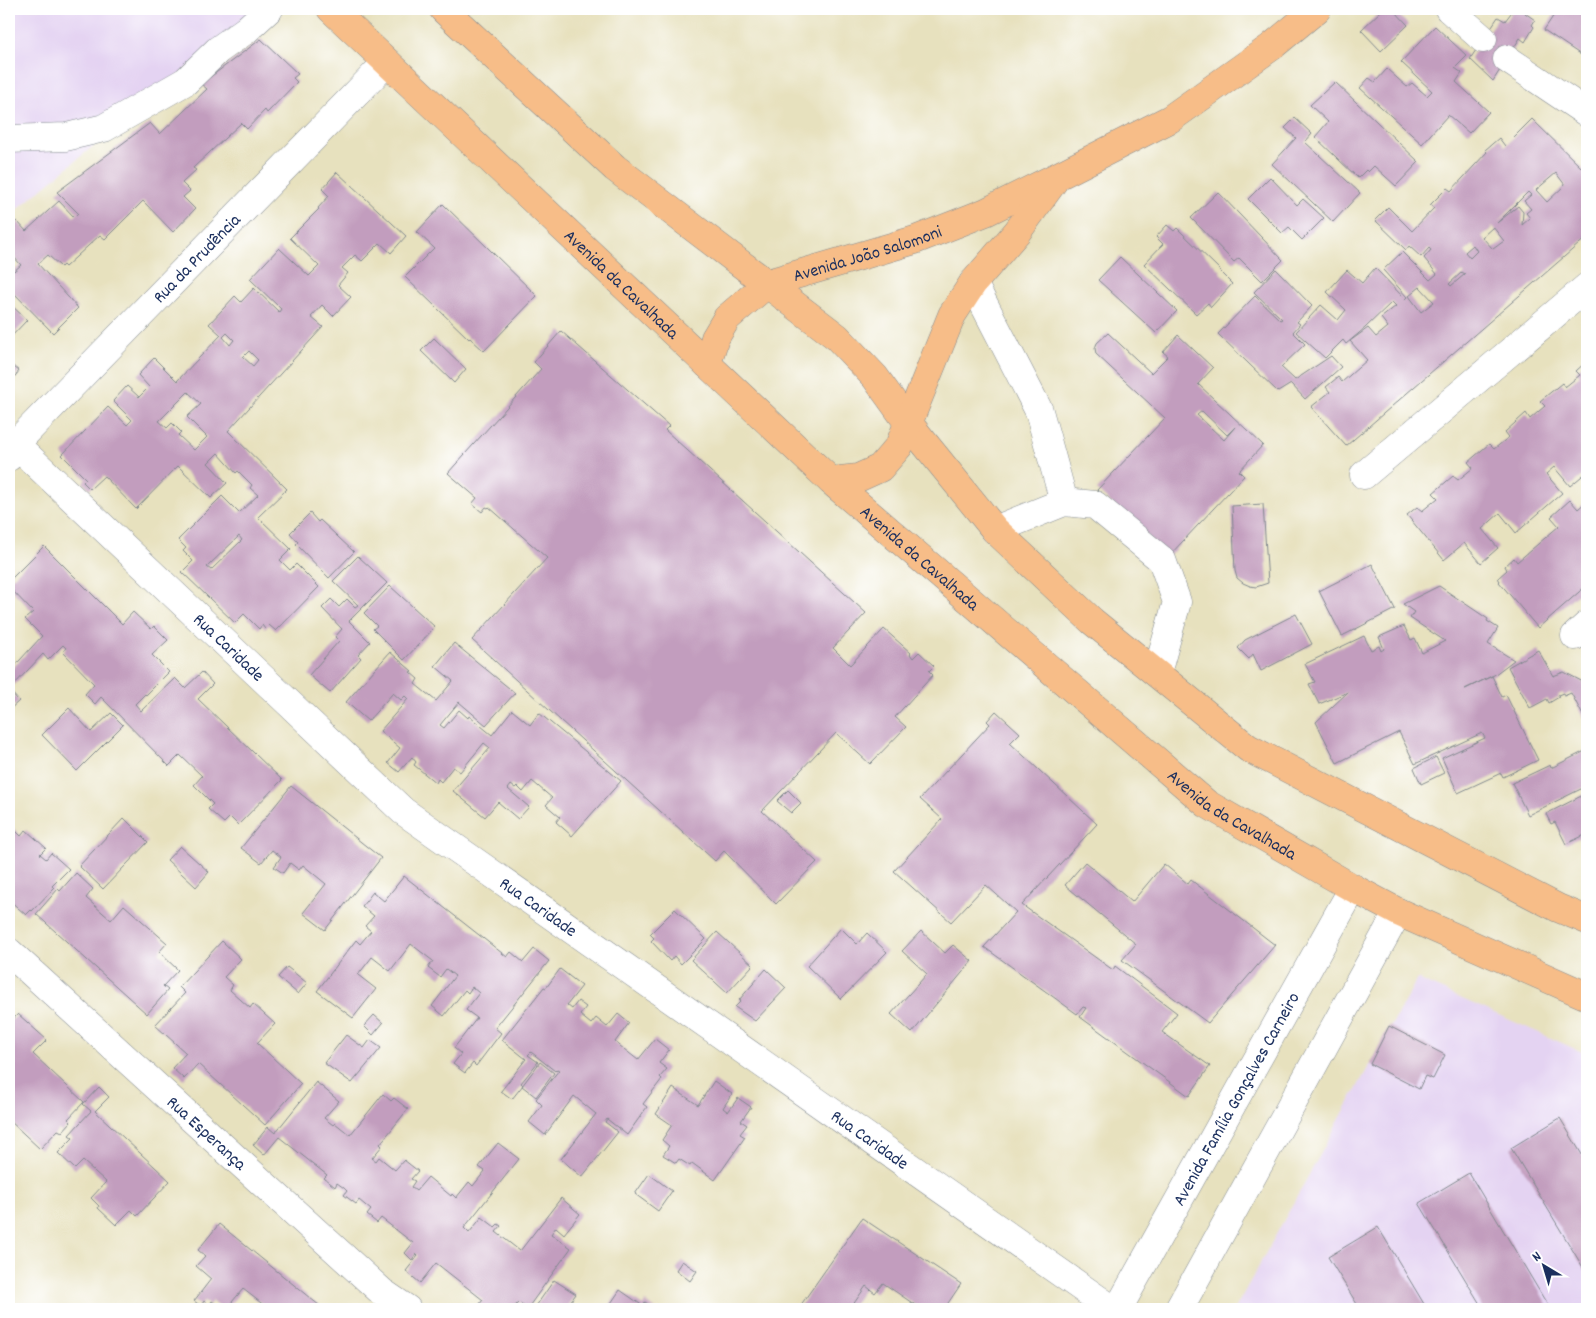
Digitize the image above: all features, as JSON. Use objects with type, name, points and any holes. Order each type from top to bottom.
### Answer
[{"type":"main road","name":"Avenida da Cavalhada","points":[[331,9],[831,481],[1207,804],[1352,888],[1398,912],[1587,996]]},
{"type":"main road","points":[[443,9],[615,168],[837,337],[875,377],[909,424],[995,530],[1092,620],[1248,748],[1549,904],[1587,920]]},
{"type":"main road","name":"Avenida João Salomoni","points":[[707,364],[716,338],[727,318],[768,283],[915,240],[986,212],[1170,119],[1271,47],[1317,9]]},
{"type":"main road","name":"Avenida João Salomoni","points":[[831,481],[858,478],[880,468],[899,446],[952,314],[972,283],[1016,232],[1058,176]]},
{"type":"street","points":[[9,139],[66,137],[104,128],[186,81],[218,50],[246,30],[269,9]]},
{"type":"street","points":[[1449,9],[1483,39]]},
{"type":"street","points":[[1507,59],[1587,114]]},
{"type":"street","name":"Rua da Prudência","points":[[12,451],[387,62]]},
{"type":"street","points":[[972,283],[1039,411],[1064,502]]},
{"type":"street","points":[[1364,475],[1587,287]]},
{"type":"street","name":"Rua Caridade","points":[[12,451],[403,811],[1112,1309]]},
{"type":"street","points":[[995,530],[1064,502],[1095,505],[1162,560],[1178,602],[1157,673]]},
{"type":"street","name":"Avenida Família Gonçalves Carneiro","points":[[1118,1309],[1352,888]]},
{"type":"street","points":[[1180,1309],[1398,912]]},
{"type":"street","name":"Rua Esperança","points":[[9,952],[382,1292],[407,1309]]},
{"type":"shaded area","points":[[9,9],[258,9],[9,216]]},
{"type":"shaded area","points":[[1417,979],[1587,1054],[1587,1309],[1235,1309]]},
{"type":"building","points":[[1383,9],[1393,9],[1408,25],[1381,51],[1361,30]]},
{"type":"building","points":[[1514,9],[1528,9],[1525,13],[1535,20],[1532,25],[1534,27],[1525,42],[1520,38],[1493,81],[1470,59],[1498,17],[1505,21]]},
{"type":"building","points":[[1558,9],[1587,9],[1587,59],[1544,30]]},
{"type":"building","points":[[1435,26],[1467,56],[1455,68],[1462,73],[1456,82],[1489,112],[1469,133],[1448,115],[1422,144],[1360,88],[1369,78],[1375,82],[1387,69],[1407,87],[1412,83],[1427,96],[1432,91],[1401,62]]},
{"type":"building","points":[[261,39],[298,74],[293,78],[297,82],[267,113],[265,110],[247,129],[241,123],[193,168],[196,170],[182,183],[190,191],[183,197],[195,209],[173,232],[143,201],[105,239],[100,235],[65,267],[63,265],[61,267],[48,255],[38,264],[78,308],[53,333],[9,288],[9,265],[14,271],[21,265],[12,255],[9,258],[9,227],[17,221],[26,231],[59,201],[74,217],[78,213],[57,192],[150,123],[160,134],[207,89],[201,84]]},
{"type":"building","points":[[1335,82],[1419,162],[1396,186],[1374,166],[1368,172],[1366,170],[1358,178],[1315,137],[1328,122],[1310,105]]},
{"type":"building","points":[[1295,118],[1312,134],[1305,142],[1360,193],[1333,222],[1272,164],[1296,138],[1285,128]]},
{"type":"building","points":[[1532,119],[1585,171],[1587,170],[1587,237],[1346,446],[1311,407],[1330,392],[1326,387],[1338,377],[1342,382],[1367,360],[1350,341],[1368,328],[1376,337],[1388,327],[1381,318],[1396,306],[1392,302],[1346,344],[1343,340],[1325,358],[1296,332],[1321,305],[1338,320],[1346,310],[1327,292],[1347,270],[1362,283],[1375,268],[1405,299],[1407,297],[1383,270],[1402,252],[1430,280],[1437,274],[1424,258],[1431,250],[1429,248],[1421,257],[1409,246],[1406,250],[1375,220],[1388,207],[1412,231],[1434,208],[1430,205],[1447,188],[1451,191],[1487,152],[1485,150],[1499,138],[1505,146]],"holes":[[[1556,173],[1565,185],[1547,202],[1536,190]],[[1528,192],[1531,195],[1524,201],[1531,209],[1526,213],[1530,218],[1522,225],[1523,212],[1518,206],[1497,223]],[[1493,227],[1504,241],[1493,249],[1482,237]],[[1473,245],[1477,251],[1470,258],[1465,252]],[[1462,272],[1465,274],[1451,286],[1449,284]],[[1420,287],[1434,302],[1421,312],[1409,296]]]},
{"type":"building","points":[[337,172],[406,236],[391,253],[380,243],[362,261],[355,255],[342,268],[348,273],[338,285],[351,297],[333,316],[322,305],[311,317],[323,327],[228,431],[287,489],[258,517],[291,549],[280,560],[290,570],[296,564],[319,587],[276,631],[269,625],[265,629],[262,625],[259,629],[244,614],[235,623],[182,572],[193,561],[183,551],[186,548],[178,540],[222,496],[239,513],[258,495],[250,488],[252,485],[238,471],[236,473],[218,453],[208,463],[227,483],[211,498],[178,466],[136,509],[104,476],[90,489],[83,482],[86,479],[62,455],[108,407],[127,425],[132,420],[113,401],[127,386],[139,397],[149,387],[138,375],[154,358],[177,381],[221,335],[209,324],[235,296],[241,302],[254,288],[279,312],[281,309],[250,279],[279,248],[309,276],[319,266],[290,238],[319,209],[329,196],[322,189]],"holes":[[[227,333],[234,340],[230,345],[223,337]],[[249,351],[258,360],[253,366],[243,357]],[[188,392],[201,404],[187,417],[207,437],[194,450],[178,435],[181,432],[172,423],[167,428],[159,421]],[[239,536],[242,540],[211,570],[207,567]]]},
{"type":"building","points":[[1270,177],[1297,205],[1303,199],[1324,218],[1302,240],[1289,227],[1282,233],[1248,199]]},
{"type":"building","points":[[1218,192],[1283,260],[1262,281],[1239,258],[1234,262],[1191,218]]},
{"type":"building","points":[[443,204],[537,296],[484,351],[405,277],[434,248],[417,232]]},
{"type":"building","points":[[1167,225],[1174,231],[1177,228],[1232,284],[1211,307],[1208,303],[1196,314],[1144,264],[1163,244],[1156,237]]},
{"type":"building","points":[[1120,257],[1177,311],[1156,333],[1098,280]]},
{"type":"building","points":[[1276,269],[1312,306],[1297,322],[1300,324],[1293,332],[1305,344],[1281,367],[1295,380],[1331,356],[1341,367],[1305,399],[1291,384],[1278,392],[1218,334],[1255,296],[1280,320],[1282,319],[1254,292]]},
{"type":"building","points":[[9,303],[27,320],[9,339]]},
{"type":"building","points":[[561,331],[669,426],[665,430],[866,613],[833,648],[850,665],[884,629],[911,653],[913,658],[919,652],[934,666],[929,671],[933,675],[895,717],[906,727],[870,764],[836,733],[762,811],[817,862],[776,904],[724,851],[715,861],[472,640],[547,558],[489,507],[486,507],[482,512],[472,504],[477,498],[448,473],[541,369],[534,362]]},
{"type":"building","points":[[1108,333],[1151,373],[1168,356],[1163,352],[1178,335],[1213,368],[1198,384],[1263,445],[1239,471],[1244,476],[1168,557],[1097,490],[1165,418],[1096,354],[1095,348],[1097,343]],"holes":[[[1202,411],[1227,435],[1235,427],[1224,440],[1197,415]]]},
{"type":"building","points":[[434,338],[466,369],[454,383],[421,351]]},
{"type":"building","points":[[1587,361],[1587,472],[1570,486],[1554,467],[1546,474],[1562,493],[1516,533],[1500,513],[1482,529],[1498,548],[1481,563],[1464,543],[1444,560],[1407,515],[1417,507],[1422,511],[1438,498],[1433,493],[1453,476],[1458,480],[1473,468],[1468,462],[1489,444],[1494,449],[1509,437],[1505,432],[1526,413],[1530,419],[1545,406],[1540,401],[1562,383],[1565,387],[1580,375],[1576,371]]},
{"type":"building","points":[[9,363],[19,371],[9,384]]},
{"type":"building","points":[[1570,500],[1578,509],[1587,501],[1587,585],[1538,628],[1499,582],[1498,578],[1507,570],[1505,566],[1514,558],[1517,562],[1559,526],[1551,517]]},
{"type":"building","points":[[1263,504],[1268,583],[1256,587],[1243,583],[1237,578],[1235,571],[1232,506]]},
{"type":"building","points":[[310,513],[354,552],[329,578],[296,544],[298,542],[290,533]]},
{"type":"building","points":[[44,546],[122,624],[133,612],[151,629],[154,626],[168,640],[152,655],[169,672],[135,704],[141,711],[175,678],[185,688],[202,672],[213,684],[198,699],[282,780],[238,825],[230,817],[224,823],[208,809],[213,804],[194,785],[202,776],[180,755],[169,766],[101,697],[95,704],[85,694],[94,684],[63,652],[66,648],[63,645],[48,660],[43,654],[12,687],[9,683],[9,672],[42,636],[25,619],[33,612],[9,587],[9,581]]},
{"type":"building","points":[[358,556],[387,583],[349,621],[370,642],[358,655],[361,658],[330,693],[309,675],[339,641],[335,637],[342,629],[322,608],[331,599],[339,607],[347,599],[355,607],[358,605],[333,581]]},
{"type":"building","points":[[1372,564],[1395,609],[1342,636],[1319,591]]},
{"type":"building","points":[[390,586],[435,627],[404,660],[373,629],[377,626],[364,613]]},
{"type":"building","points":[[1439,586],[1488,619],[1487,621],[1498,628],[1488,644],[1514,660],[1494,675],[1465,689],[1492,676],[1502,697],[1506,695],[1538,760],[1503,777],[1501,773],[1458,793],[1442,758],[1485,738],[1482,733],[1415,764],[1399,732],[1337,763],[1316,722],[1348,692],[1319,704],[1309,684],[1315,682],[1305,664],[1364,636],[1371,650],[1379,646],[1381,651],[1384,649],[1379,637],[1404,626],[1411,640],[1415,638],[1422,653],[1445,641],[1410,618],[1414,612],[1403,604]]},
{"type":"building","points":[[1296,614],[1312,644],[1261,671],[1253,654],[1249,659],[1238,648],[1245,640]]},
{"type":"building","points":[[454,643],[515,693],[486,725],[459,702],[440,725],[444,728],[459,710],[492,735],[512,710],[530,725],[539,713],[621,781],[572,836],[556,822],[560,817],[546,805],[552,798],[532,781],[523,792],[517,786],[515,788],[511,785],[508,789],[529,807],[518,819],[498,802],[485,817],[453,791],[490,748],[484,743],[460,772],[453,767],[441,782],[438,779],[436,783],[414,765],[416,762],[412,757],[399,772],[388,763],[400,748],[380,731],[408,699],[405,696],[401,700],[393,693],[368,721],[346,702],[390,652],[412,671],[410,672],[418,679],[415,684],[436,701],[453,681],[435,666]]},
{"type":"building","points":[[1538,650],[1553,676],[1564,672],[1587,684],[1587,723],[1571,693],[1564,696],[1563,693],[1549,703],[1547,699],[1530,708],[1508,667]]},
{"type":"building","points":[[9,690],[19,701],[9,710]]},
{"type":"building","points":[[69,708],[91,732],[111,713],[123,725],[77,771],[42,735]]},
{"type":"building","points":[[996,711],[1020,733],[1010,743],[1097,824],[1022,905],[1113,970],[1115,966],[1177,1013],[1162,1032],[1210,1066],[1189,1096],[1080,1017],[1086,1008],[1083,1007],[1077,1014],[984,947],[1016,912],[986,885],[951,922],[894,871],[942,819],[920,799],[990,724],[987,721]]},
{"type":"building","points":[[1587,750],[1587,786],[1528,815],[1512,783],[1550,765],[1551,768]]},
{"type":"building","points":[[1436,757],[1444,773],[1421,784],[1414,768]]},
{"type":"building","points":[[291,786],[381,858],[325,930],[303,913],[326,884],[303,865],[299,870],[290,863],[283,873],[274,867],[281,857],[272,850],[261,863],[241,848]]},
{"type":"building","points":[[788,790],[801,803],[791,813],[777,801]]},
{"type":"building","points":[[1587,793],[1587,834],[1566,844],[1555,822],[1551,824],[1546,814]]},
{"type":"building","points":[[124,818],[148,842],[103,889],[79,866]]},
{"type":"building","points":[[9,824],[21,836],[26,830],[46,848],[40,854],[46,859],[51,853],[69,869],[52,886],[54,888],[26,915],[9,900]]},
{"type":"building","points":[[180,846],[209,872],[196,887],[167,860]]},
{"type":"building","points":[[1085,862],[1132,902],[1164,864],[1188,884],[1191,880],[1275,945],[1208,1023],[1122,960],[1136,944],[1065,885]]},
{"type":"building","points":[[76,873],[93,889],[86,898],[111,920],[124,905],[167,943],[159,952],[178,970],[163,986],[168,990],[147,1014],[36,914],[58,889],[60,891]]},
{"type":"building","points":[[404,876],[507,957],[511,952],[523,962],[534,949],[549,961],[495,1028],[501,1033],[476,1066],[473,1063],[465,1073],[453,1064],[461,1054],[454,1048],[477,1018],[466,1010],[479,993],[472,987],[468,993],[465,990],[444,1016],[432,1006],[455,976],[446,969],[440,977],[428,968],[433,961],[411,944],[390,971],[372,957],[358,975],[376,989],[353,1018],[317,991],[356,940],[360,944],[371,931],[365,926],[374,916],[362,906],[373,892],[384,901]]},
{"type":"building","points":[[675,909],[706,939],[681,964],[674,956],[670,961],[651,941],[654,938],[650,934]]},
{"type":"building","points":[[841,928],[857,944],[867,933],[887,952],[841,999],[807,966]]},
{"type":"building","points":[[921,931],[945,953],[953,945],[972,961],[912,1033],[891,1014],[927,974],[902,951]]},
{"type":"building","points":[[717,932],[753,965],[727,993],[691,960]]},
{"type":"building","points":[[222,941],[241,959],[224,977],[233,985],[230,990],[250,1008],[253,1004],[275,1024],[257,1043],[301,1084],[265,1125],[198,1064],[184,1079],[172,1068],[186,1053],[155,1025],[185,993],[179,987]]},
{"type":"building","points":[[287,967],[307,983],[298,994],[278,977]]},
{"type":"building","points":[[560,969],[582,986],[567,1005],[572,1009],[578,1001],[586,1007],[580,1015],[591,1024],[596,1018],[607,1027],[618,1014],[629,1023],[615,1042],[638,1060],[655,1039],[669,1050],[659,1063],[667,1069],[660,1077],[662,1079],[643,1104],[647,1107],[627,1135],[607,1119],[605,1122],[618,1132],[582,1177],[561,1159],[596,1114],[574,1096],[545,1135],[529,1122],[542,1105],[536,1099],[559,1070],[555,1071],[531,1052],[528,1055],[538,1062],[521,1083],[523,1085],[512,1099],[501,1091],[526,1059],[502,1040]]},
{"type":"building","points":[[766,969],[786,988],[755,1021],[735,1007]]},
{"type":"building","points":[[18,1014],[47,1040],[33,1054],[84,1102],[68,1119],[71,1122],[62,1132],[58,1130],[40,1149],[9,1120],[9,1017],[12,1020]]},
{"type":"building","points":[[374,1015],[383,1023],[373,1035],[364,1026]]},
{"type":"building","points":[[1389,1026],[1445,1055],[1433,1079],[1425,1076],[1419,1089],[1370,1064]]},
{"type":"building","points":[[346,1035],[364,1048],[370,1040],[381,1048],[352,1083],[324,1063]]},
{"type":"building","points":[[540,1062],[554,1073],[536,1097],[522,1086]]},
{"type":"building","points":[[714,1081],[732,1094],[723,1108],[728,1112],[738,1098],[751,1107],[741,1121],[747,1125],[740,1134],[745,1137],[715,1180],[692,1163],[690,1166],[679,1159],[676,1163],[663,1155],[669,1146],[662,1140],[672,1125],[656,1114],[673,1088],[698,1105]]},
{"type":"building","points":[[316,1082],[339,1101],[324,1118],[333,1125],[335,1123],[350,1135],[383,1094],[391,1101],[394,1098],[408,1109],[380,1144],[382,1146],[372,1158],[376,1161],[379,1157],[395,1170],[404,1160],[418,1171],[411,1179],[415,1181],[411,1187],[416,1191],[428,1177],[456,1198],[469,1182],[473,1186],[485,1171],[479,1167],[498,1143],[519,1159],[464,1228],[469,1233],[482,1217],[495,1227],[498,1224],[501,1226],[496,1232],[520,1251],[561,1198],[580,1214],[564,1234],[556,1227],[551,1234],[571,1248],[527,1309],[519,1302],[512,1309],[482,1309],[478,1306],[483,1300],[436,1263],[420,1283],[406,1271],[418,1256],[416,1254],[412,1260],[405,1253],[413,1243],[381,1218],[377,1223],[367,1215],[371,1210],[359,1200],[356,1204],[344,1195],[347,1191],[344,1188],[337,1183],[335,1187],[324,1178],[327,1175],[279,1137],[264,1155],[253,1145],[268,1127],[275,1133]]},
{"type":"building","points":[[99,1087],[109,1097],[95,1111],[170,1181],[137,1216],[131,1210],[116,1225],[98,1208],[99,1206],[91,1198],[106,1182],[83,1161],[75,1169],[58,1153],[73,1138],[69,1135],[91,1111],[83,1104]]},
{"type":"building","points":[[1560,1118],[1587,1163],[1587,1274],[1511,1148]]},
{"type":"building","points":[[1469,1173],[1550,1309],[1483,1309],[1419,1203]]},
{"type":"building","points":[[649,1174],[672,1191],[658,1211],[635,1194]]},
{"type":"building","points":[[862,1218],[961,1284],[944,1309],[921,1309],[883,1283],[875,1293],[866,1286],[850,1309],[798,1309]]},
{"type":"building","points":[[219,1224],[324,1309],[262,1309],[265,1306],[243,1289],[226,1309],[222,1309],[212,1301],[209,1305],[204,1301],[201,1306],[194,1301],[211,1279],[196,1266],[205,1256],[198,1250]]},
{"type":"building","points":[[1378,1227],[1427,1309],[1360,1309],[1328,1257]]},
{"type":"building","points":[[682,1261],[697,1271],[690,1281],[676,1270]]},
{"type":"building","points":[[554,1280],[576,1294],[565,1309],[534,1309]]},
{"type":"building","points":[[620,1290],[643,1306],[645,1302],[656,1309],[607,1309]]}]
